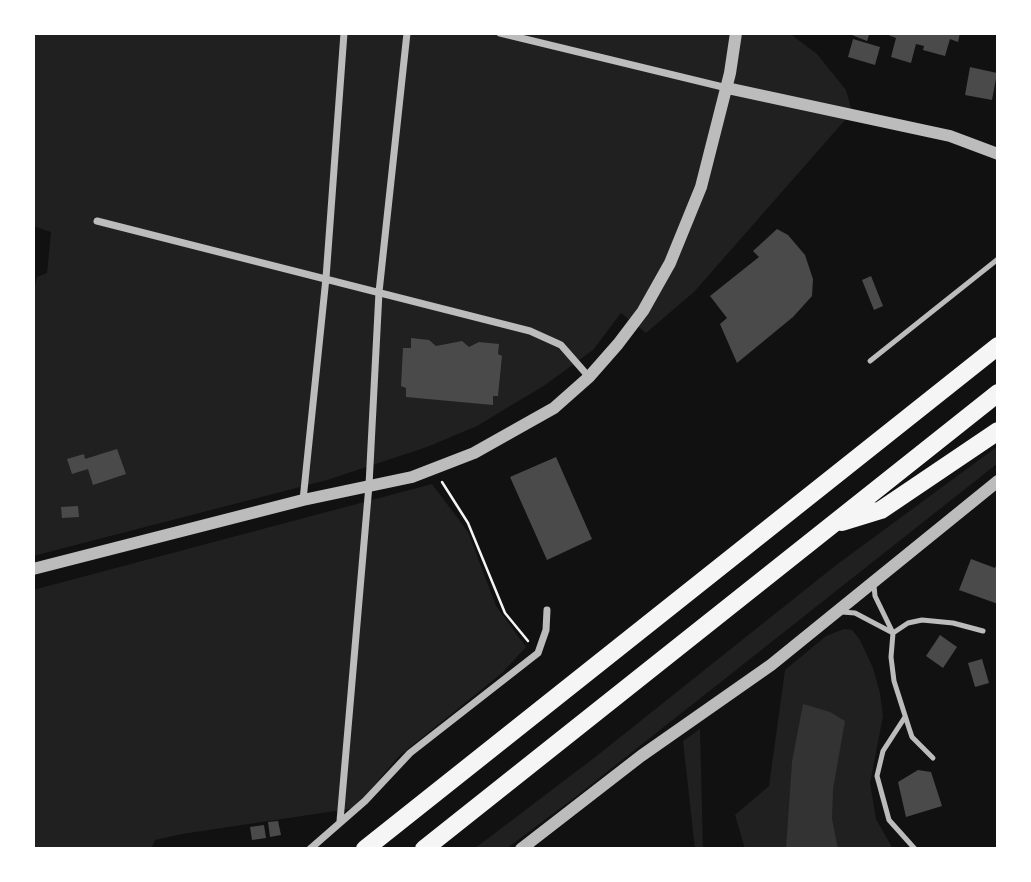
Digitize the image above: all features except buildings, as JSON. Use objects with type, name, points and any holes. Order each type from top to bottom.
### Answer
[{"type":"highway","points":[[365,849],[998,346]]},
{"type":"highway","points":[[424,849],[998,393]]},
{"type":"highway","points":[[832,525],[881,510],[998,431]]},
{"type":"street","points":[[303,500],[326,278],[344,33]]},
{"type":"street","points":[[340,821],[369,485],[379,292],[407,33]]},
{"type":"street","points":[[500,33],[727,88],[940,134],[998,154]]},
{"type":"street","points":[[33,569],[435,469],[474,453],[536,420],[589,377],[637,320],[670,263],[701,187],[727,88],[736,33]]},
{"type":"street","points":[[97,220],[543,336],[569,352],[589,377]]},
{"type":"street","points":[[521,849],[641,756],[761,673],[998,481]]},
{"type":"street","points":[[310,849],[365,801],[410,753],[538,653],[546,630],[547,610]]},
{"type":"lane","points":[[870,361],[998,259]]},
{"type":"lane","points":[[876,580],[873,587],[875,596],[893,633],[892,668],[905,717],[912,737],[933,758]]},
{"type":"lane","points":[[828,619],[843,611],[855,613],[893,633]]},
{"type":"lane","points":[[893,633],[908,623],[922,620],[953,623],[983,631]]},
{"type":"lane","points":[[905,717],[883,751],[877,776],[889,820],[915,849]]},
{"type":"path","points":[[435,469],[468,523],[505,613],[538,653]]},
{"type":"shaded area","points":[[33,33],[789,33],[817,54],[846,90],[852,112],[694,292],[646,333],[621,313],[593,350],[545,385],[477,426],[427,447],[327,480],[33,556],[33,294],[37,277],[47,273],[51,232],[33,226]]},
{"type":"shaded area","points":[[998,446],[998,463],[574,798],[506,849],[474,849],[594,758],[835,566]]},
{"type":"shaded area","points":[[432,484],[468,532],[496,606],[526,647],[502,673],[398,757],[355,808],[182,834],[155,840],[151,849],[33,849],[33,590]]},
{"type":"shaded area","points":[[844,629],[852,630],[860,640],[873,668],[880,693],[883,716],[870,783],[876,819],[893,849],[745,849],[735,815],[769,786],[785,670],[826,636]]},
{"type":"shaded area","points":[[803,704],[830,712],[845,721],[833,789],[832,819],[838,849],[786,849],[792,762]]},
{"type":"shaded area","points":[[700,729],[703,849],[695,849],[683,741]]}]
